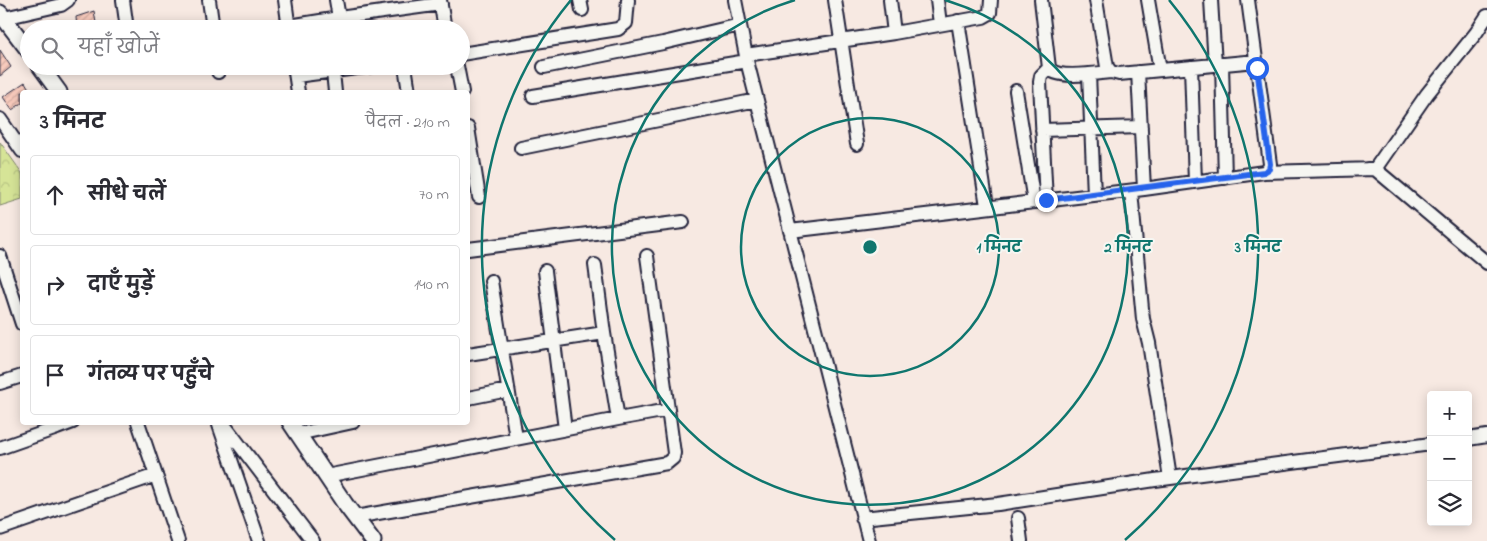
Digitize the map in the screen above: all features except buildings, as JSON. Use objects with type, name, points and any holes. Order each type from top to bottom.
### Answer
[{"type":"street","points":[[20,39],[2,16],[61,5],[68,0]]},
{"type":"street","points":[[123,0],[126,20]]},
{"type":"street","points":[[209,0],[212,20]]},
{"type":"street","points":[[285,0],[288,20]]},
{"type":"street","points":[[336,0],[339,18]]},
{"type":"street","points":[[470,53],[618,29],[626,23],[628,0]]},
{"type":"street","points":[[735,0],[757,100],[862,518],[870,541]]},
{"type":"street","points":[[835,0],[857,144]]},
{"type":"street","points":[[890,0],[894,33]]},
{"type":"street","points":[[937,0],[940,24]]},
{"type":"street","points":[[533,96],[987,16],[991,8],[990,0]]},
{"type":"street","points":[[1041,0],[1049,68],[1055,73],[1072,75],[1111,72],[1119,74],[1256,61]]},
{"type":"street","points":[[1096,0],[1107,68],[1111,72]]},
{"type":"street","points":[[1148,0],[1160,70]]},
{"type":"street","points":[[1212,0],[1225,178]]},
{"type":"street","points":[[1248,0],[1270,164],[1266,171]]},
{"type":"street","points":[[328,20],[388,5],[441,2],[444,20]]},
{"type":"street","points":[[1375,168],[1427,94],[1476,33],[1487,16]]},
{"type":"street","points":[[958,21],[987,206]]},
{"type":"street","points":[[544,67],[740,25]]},
{"type":"street","points":[[1191,67],[1195,182]]},
{"type":"street","points":[[1040,201],[1042,130],[1040,82],[1042,76],[1049,68]]},
{"type":"street","points":[[1138,72],[1144,189]]},
{"type":"street","points":[[1089,74],[1094,195]]},
{"type":"street","points":[[47,75],[58,90]]},
{"type":"street","points":[[296,75],[298,90]]},
{"type":"street","points":[[333,75],[336,90]]},
{"type":"street","points":[[406,75],[409,90]]},
{"type":"street","points":[[459,75],[462,90]]},
{"type":"street","points":[[1016,91],[1040,201]]},
{"type":"street","points":[[521,148],[757,100]]},
{"type":"street","points":[[0,119],[20,147]]},
{"type":"street","points":[[1042,130],[1141,127]]},
{"type":"street","points":[[470,155],[471,169],[479,196]]},
{"type":"street","points":[[790,230],[1144,189],[1266,171],[1375,168],[1487,263]]},
{"type":"street","points":[[1131,190],[1143,319],[1149,343],[1170,478]]},
{"type":"street","points":[[470,249],[683,222]]},
{"type":"street","points":[[0,256],[20,318]]},
{"type":"street","points":[[355,517],[667,463],[673,458],[674,453],[647,256]]},
{"type":"street","points":[[596,266],[604,333],[618,418]]},
{"type":"street","points":[[545,271],[566,429]]},
{"type":"street","points":[[491,281],[516,438]]},
{"type":"street","points":[[470,354],[604,333]]},
{"type":"street","points":[[0,383],[20,377]]},
{"type":"street","points":[[470,398],[508,390]]},
{"type":"street","points":[[326,476],[618,418],[668,410]]},
{"type":"street","points":[[0,448],[56,425]]},
{"type":"street","points":[[139,425],[178,541]]},
{"type":"street","points":[[219,425],[259,541]]},
{"type":"street","points":[[224,425],[313,541]]},
{"type":"street","points":[[324,425],[294,428],[373,541]]},
{"type":"street","points":[[1472,438],[1487,436]]},
{"type":"street","points":[[862,518],[998,504],[1170,478],[1427,445]]},
{"type":"street","points":[[0,529],[156,475]]},
{"type":"street","points":[[1018,518],[1021,541]]},
{"type":"green space","points":[[0,142],[20,170],[20,200],[0,206]]},
{"type":"route","points":[[1046,200],[1144,189],[1264,172],[1269,169],[1270,164],[1257,68]]}]
